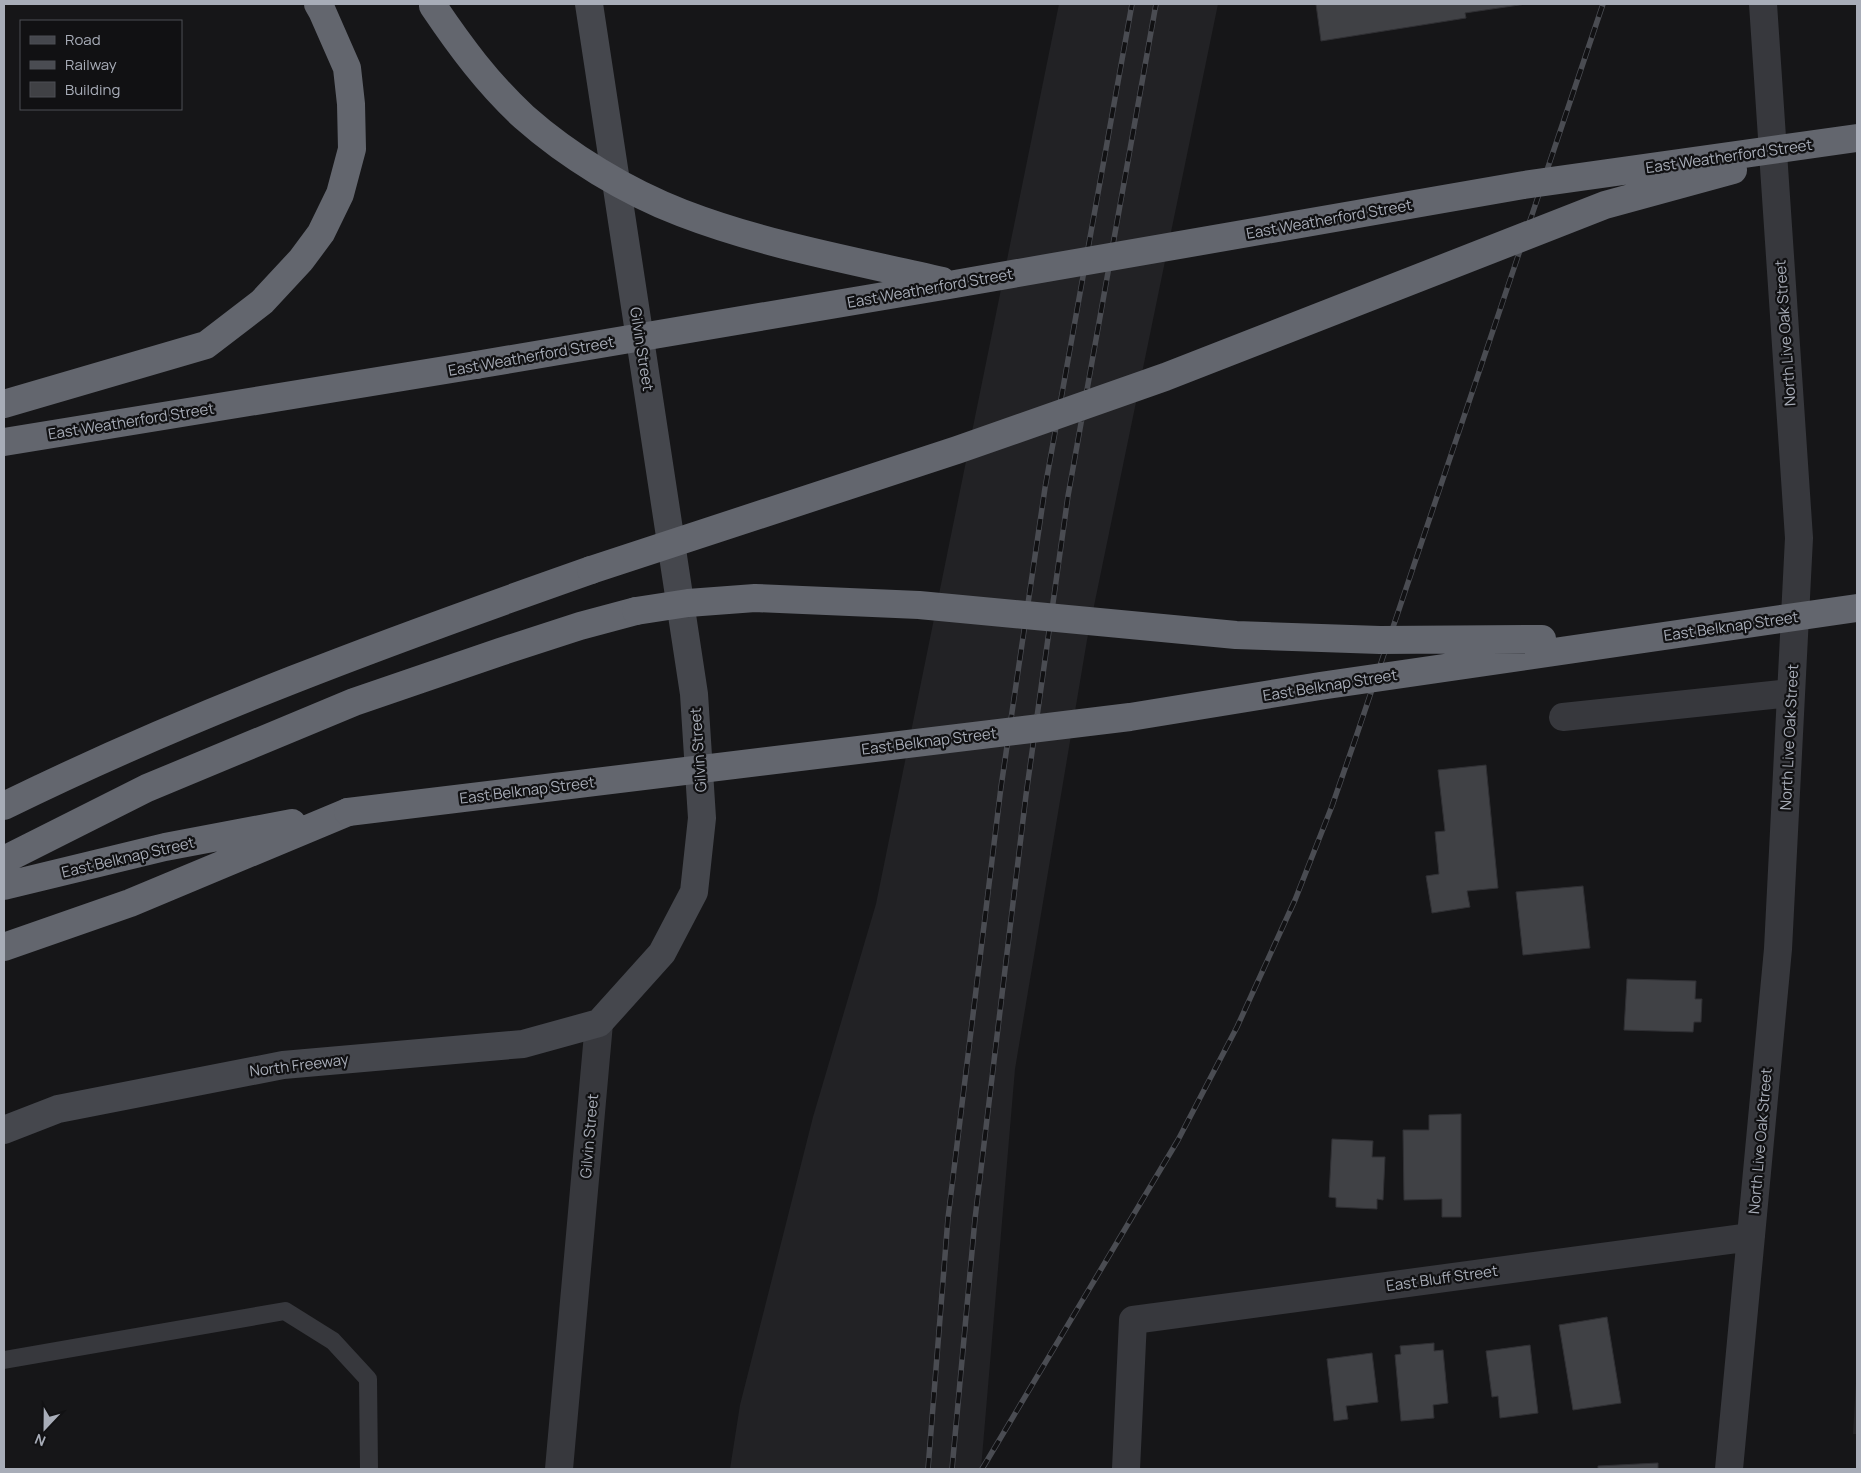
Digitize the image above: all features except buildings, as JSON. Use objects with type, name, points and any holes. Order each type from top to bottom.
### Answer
[{"type":"highway","points":[[4,404],[206,345],[262,302],[301,260],[321,233],[340,194],[352,149],[351,104],[347,68],[318,4]]},
{"type":"highway","points":[[432,5],[468,56],[488,80],[524,116],[557,144],[632,191],[682,213],[736,231],[793,247],[955,284]]},
{"type":"highway","name":"East Weatherford Street","points":[[4,442],[476,366],[1524,184],[1857,138]]},
{"type":"highway","points":[[4,806],[76,771],[204,715],[472,612],[591,570],[957,450],[1146,384],[1605,205],[1724,172],[1857,144]]},
{"type":"highway","points":[[4,860],[147,788],[354,702],[580,626],[636,611],[680,604],[755,598],[919,605],[1236,635],[1312,639],[1539,639],[1706,629]]},
{"type":"highway","name":"East Belknap Street","points":[[4,886],[164,847],[348,812],[1130,717],[1330,685],[1857,608]]},
{"type":"highway","points":[[4,948],[130,904],[348,812]]},
{"type":"main road","name":"Gilvin Street","points":[[589,4],[694,694],[702,818],[694,892],[662,953],[599,1023]]},
{"type":"main road","name":"North Freeway","points":[[4,1130],[58,1109],[283,1065],[523,1044],[599,1023]]},
{"type":"street","name":"North Live Oak Street","points":[[1729,1469],[1778,949],[1799,538],[1763,4]]},
{"type":"street","points":[[1564,717],[1791,694]]},
{"type":"street","name":"Gilvin Street","points":[[559,1469],[599,1023]]},
{"type":"street","name":"East Bluff Street","points":[[1126,1469],[1133,1320],[1751,1237]]},
{"type":"lane","points":[[4,1360],[285,1310],[333,1341],[368,1380],[369,1469]]},
{"type":"shaded area","points":[[1059,4],[1218,4],[1087,640],[1015,1069],[981,1469],[730,1469],[740,1405],[813,1117],[876,904]]},
{"type":"shaded area","points":[[1857,1366],[1857,1434],[1853,1434]]},
{"type":"railway","points":[[928,1469],[948,1218],[1001,787],[1045,488],[1132,4]]},
{"type":"railway","points":[[952,1469],[975,1219],[1026,795],[1068,496],[1156,4]]},
{"type":"railway","points":[[982,1469],[1178,1140],[1237,1027],[1295,900],[1332,806],[1356,737],[1603,4]]}]
